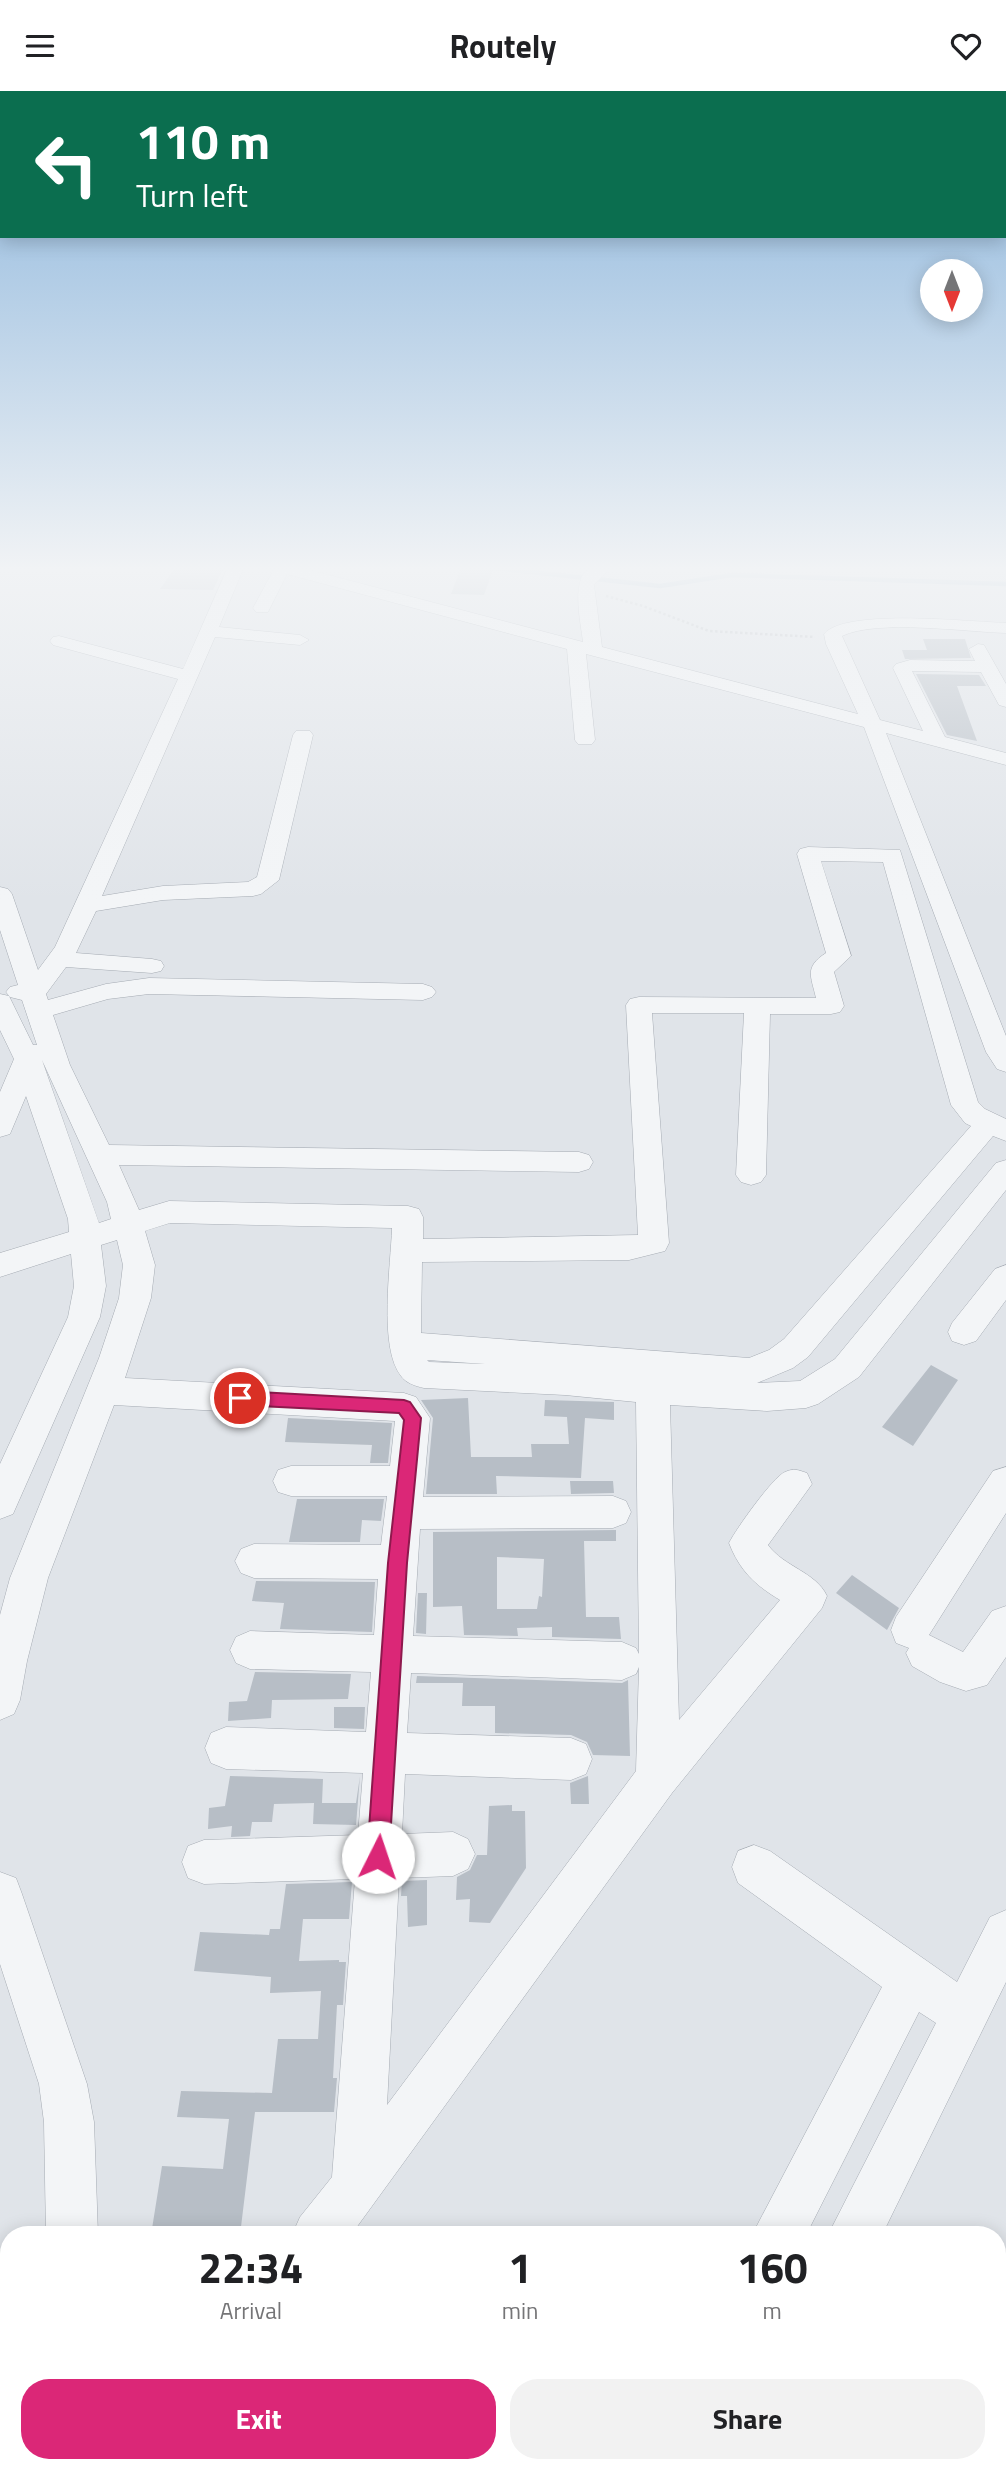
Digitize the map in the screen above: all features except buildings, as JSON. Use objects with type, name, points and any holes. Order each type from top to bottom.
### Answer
[{"type":"street","points":[[37,1001],[86,906],[188,678]]},
{"type":"street","points":[[584,678],[585,740]]},
{"type":"street","points":[[700,678],[1006,759]]},
{"type":"street","points":[[851,678],[995,1010],[999,1052],[1006,1063]]},
{"type":"street","points":[[907,678],[937,740]]},
{"type":"street","points":[[994,678],[1006,701]]},
{"type":"street","points":[[86,906],[144,895],[240,891],[262,885],[268,880],[303,735]]},
{"type":"street","points":[[404,1345],[751,1371],[781,1359],[796,1348],[998,1126],[975,1116],[965,1105],[958,1090],[892,855],[808,853],[839,955],[824,965],[822,972],[831,1006],[639,1005],[653,1243],[629,1249],[406,1251]]},
{"type":"street","points":[[0,894],[57,1065],[116,1185],[139,1265],[135,1298],[103,1391],[29,1578],[7,1661],[0,1700]]},
{"type":"street","points":[[61,958],[152,966]]},
{"type":"street","points":[[0,993],[37,1001],[149,986],[424,992]]},
{"type":"street","points":[[0,1002],[27,1059],[83,1219],[90,1286],[84,1317],[0,1503]]},
{"type":"street","points":[[751,1175],[757,1005]]},
{"type":"street","points":[[0,1127],[27,1059],[49,1041]]},
{"type":"street","points":[[101,1156],[579,1162]]},
{"type":"street","points":[[0,1265],[169,1212],[408,1217],[404,1345],[408,1362],[415,1371],[424,1375],[565,1381],[653,1391],[767,1397],[806,1394],[847,1368],[1006,1170]]},
{"type":"street","points":[[964,1332],[1006,1277]]},
{"type":"street","points":[[103,1391],[404,1407],[412,1418],[398,1563],[357,2187]]},
{"type":"street","points":[[653,1391],[659,1668],[657,1778]]},
{"type":"street","points":[[291,1481],[406,1497],[613,1511]]},
{"type":"street","points":[[1006,1482],[918,1641],[951,1668],[962,1673],[973,1672],[1006,1624]]},
{"type":"street","points":[[325,2226],[357,2187],[657,1778],[808,1595],[759,1565],[751,1555],[748,1543],[794,1484]]},
{"type":"street","points":[[254,1561],[398,1563]]},
{"type":"street","points":[[250,1650],[622,1661]]},
{"type":"street","points":[[226,1748],[571,1759]]},
{"type":"street","points":[[204,1862],[453,1854]]},
{"type":"street","points":[[754,1867],[911,1980],[965,2014]]},
{"type":"street","points":[[0,1894],[63,2084],[69,2122],[72,2226]]},
{"type":"street","points":[[859,2226],[1006,1933]]},
{"type":"street","points":[[783,2226],[911,1980]]},
{"type":"route","points":[[240,1398],[404,1407],[412,1418],[398,1563],[378,1857]]}]
